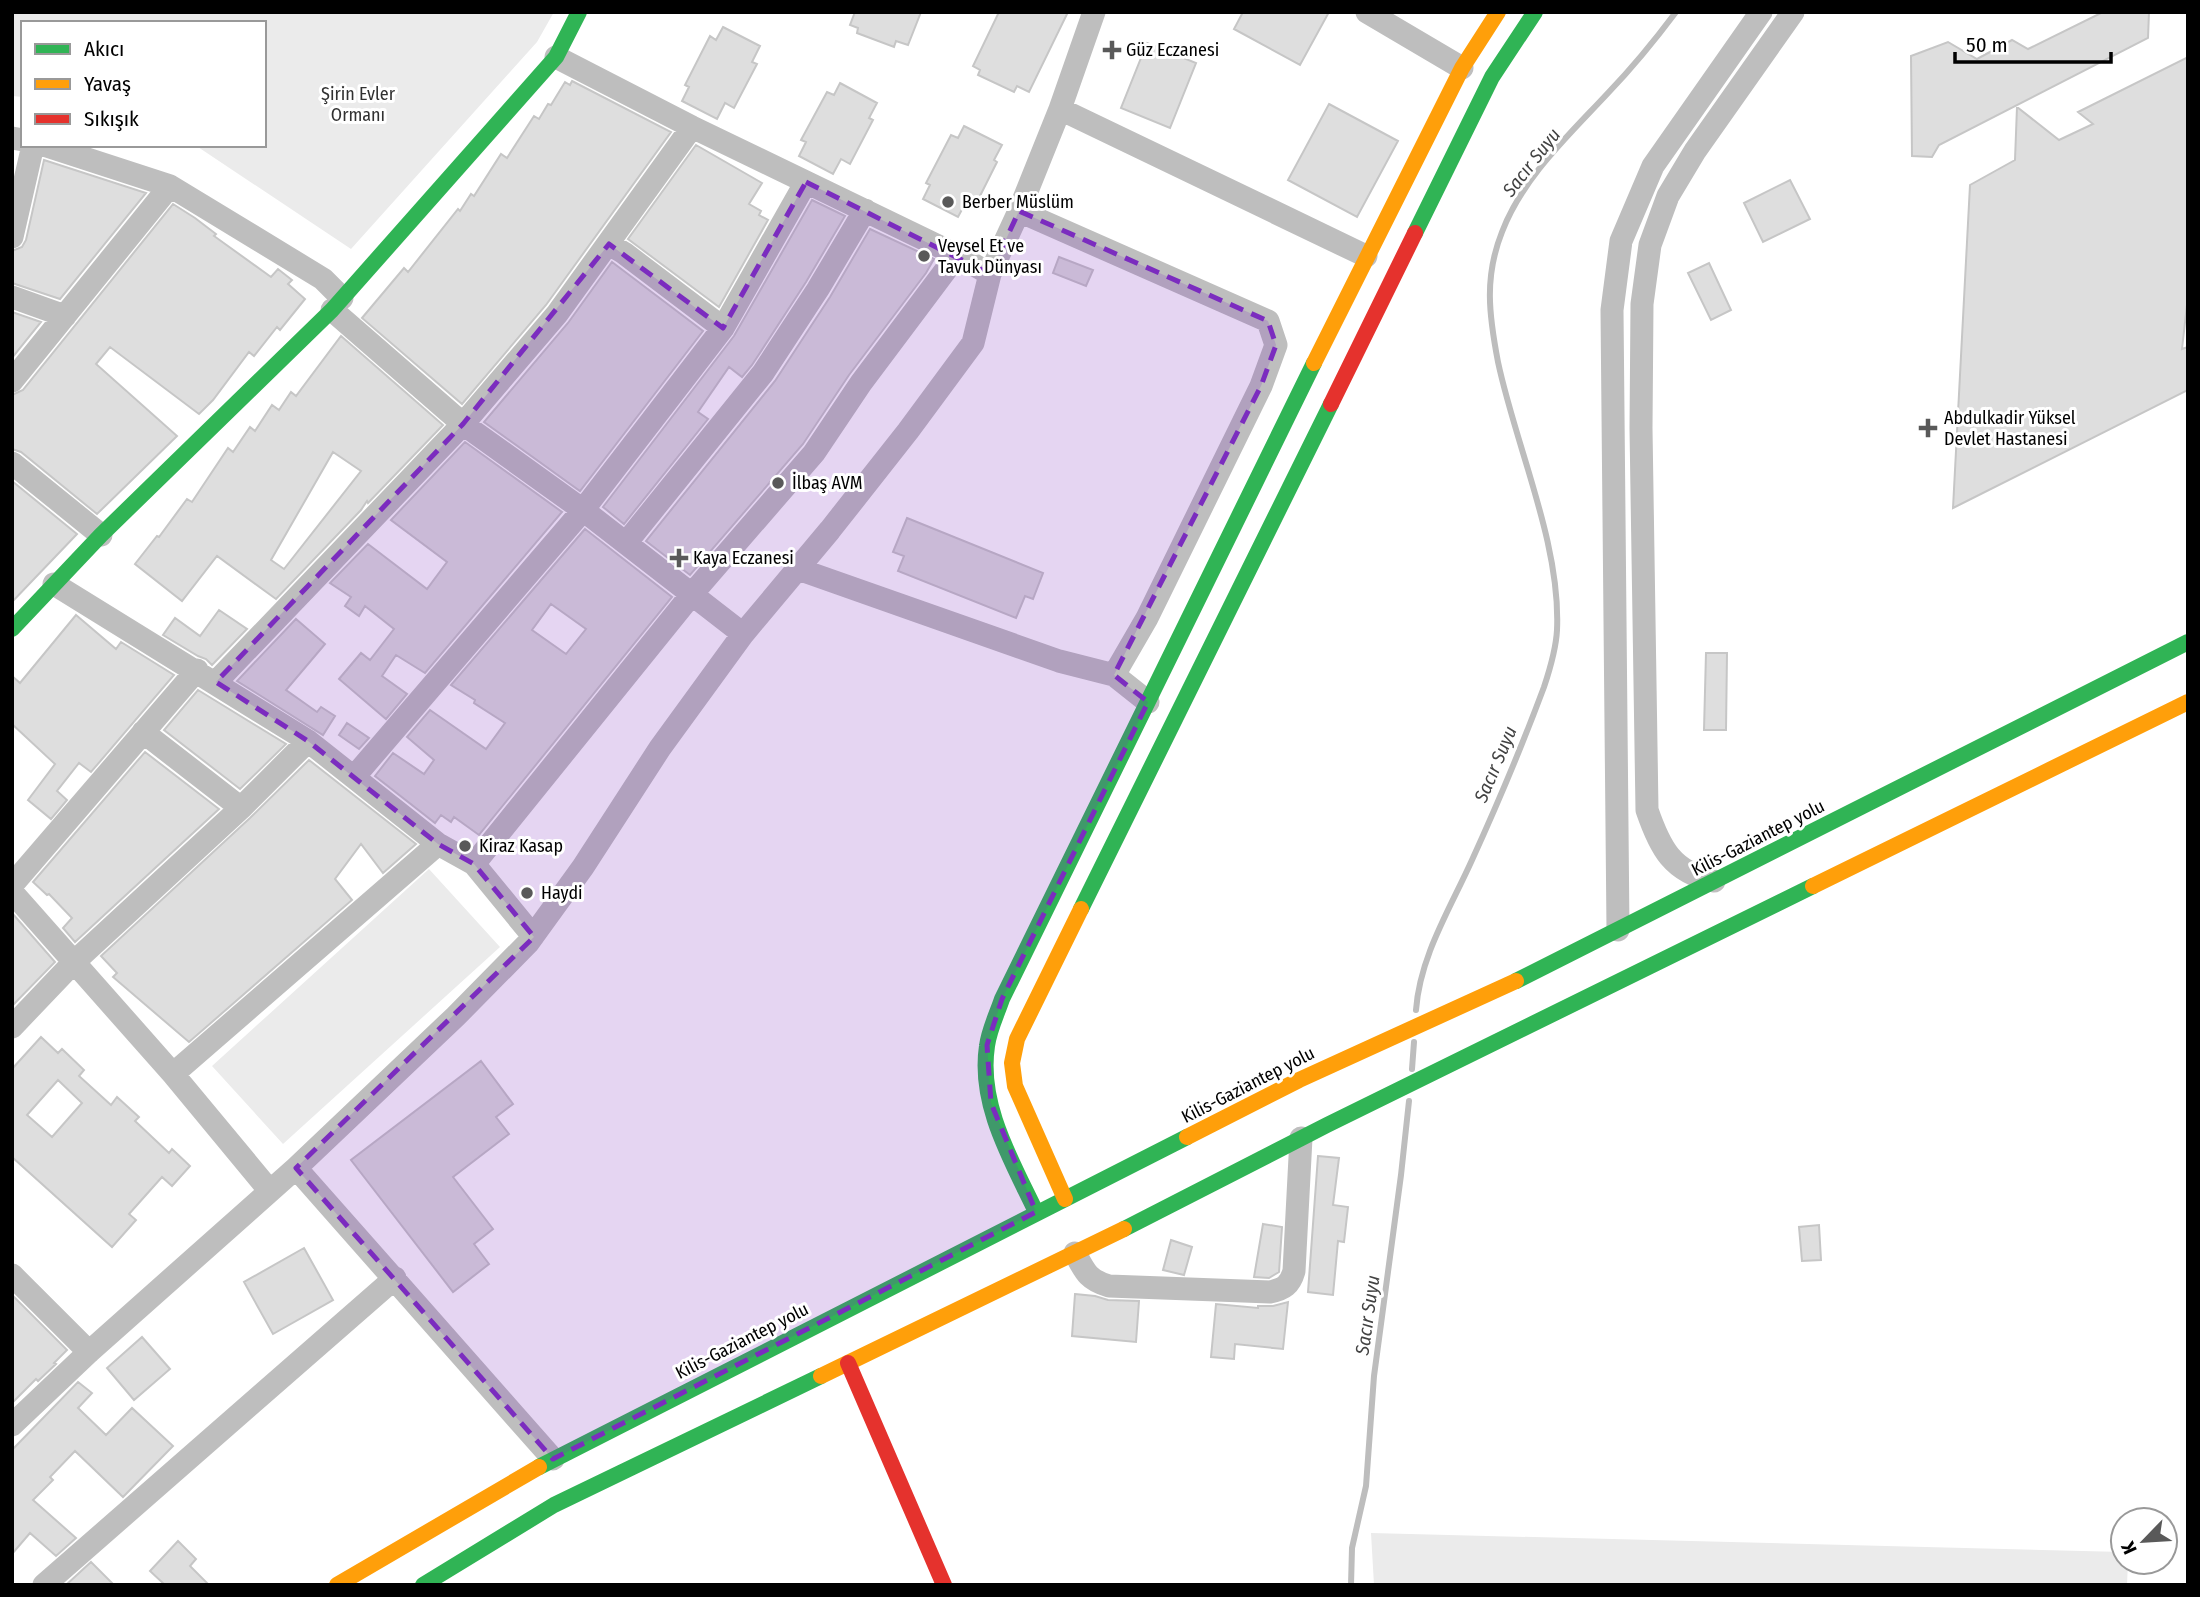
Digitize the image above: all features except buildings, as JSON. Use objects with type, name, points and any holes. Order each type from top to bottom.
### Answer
[{"type":"main road","points":[[12,629],[101,535],[337,304],[555,57],[579,12]]},
{"type":"main road","points":[[1036,1212],[1003,1140],[991,1103],[986,1072],[987,1045],[1002,999],[1366,256],[1462,68],[1499,12]]},
{"type":"main road","points":[[1065,1199],[1015,1086],[1012,1063],[1017,1039],[1492,76],[1535,12]]},
{"type":"main road","name":"Kilis-Gaziantep yolu","points":[[337,1585],[553,1459],[1036,1212],[1299,1080],[1532,974],[2188,642]]},
{"type":"main road","points":[[423,1585],[554,1505],[1075,1253],[1327,1125],[2188,702]]},
{"type":"main road","points":[[848,1363],[944,1585]]},
{"type":"street","points":[[12,1425],[89,1352],[296,1168],[455,1017],[533,936],[583,867],[660,748],[743,634],[908,431],[973,343],[990,274],[1019,211],[1060,108],[1094,12]]},
{"type":"street","points":[[1367,12],[1462,68]]},
{"type":"street","points":[[1618,930],[1613,345],[1614,295],[1621,241],[1653,166],[1761,12]]},
{"type":"street","points":[[1714,881],[1694,877],[1673,861],[1657,839],[1647,810],[1641,428],[1642,316],[1650,245],[1668,196],[1695,151],[1793,12]]},
{"type":"street","points":[[555,57],[692,127],[957,255],[990,274]]},
{"type":"street","points":[[1060,108],[1366,256]]},
{"type":"street","points":[[12,885],[143,732],[206,676],[463,424],[557,314],[692,127]]},
{"type":"street","points":[[12,237],[33,147]]},
{"type":"street","points":[[50,147],[170,186],[323,279],[337,304],[463,424],[583,510],[743,634]]},
{"type":"street","points":[[354,777],[583,510],[723,328],[806,182]]},
{"type":"street","points":[[12,381],[170,186]]},
{"type":"street","points":[[626,543],[763,373],[865,210]]},
{"type":"street","points":[[1019,211],[1268,321],[1276,345],[1255,398],[1147,618],[1114,675]]},
{"type":"street","points":[[609,244],[723,328]]},
{"type":"street","points":[[474,864],[692,594],[814,453],[861,383],[957,255]]},
{"type":"street","points":[[1614,295],[1642,316]]},
{"type":"street","points":[[12,297],[65,316]]},
{"type":"street","points":[[1613,345],[1642,316]]},
{"type":"street","points":[[12,463],[101,535]]},
{"type":"street","points":[[798,569],[1059,661],[1114,675],[1147,702]]},
{"type":"street","points":[[54,584],[308,741],[438,844],[474,864],[533,936]]},
{"type":"street","points":[[143,732],[242,808]]},
{"type":"street","points":[[12,1027],[73,963],[242,808],[308,741]]},
{"type":"street","points":[[173,1074],[438,844]]},
{"type":"street","points":[[12,892],[173,1074],[270,1191]]},
{"type":"street","points":[[1075,1253],[1088,1276],[1109,1286],[1270,1293],[1283,1289],[1291,1281],[1294,1271],[1301,1138]]},
{"type":"street","points":[[296,1168],[553,1459]]},
{"type":"street","points":[[12,1275],[89,1352]]},
{"type":"street","points":[[44,1585],[395,1278]]},
{"type":"highlighted area","points":[[806,182],[990,274],[1019,211],[1268,321],[1276,345],[1261,386],[1114,675],[1148,702],[1002,999],[987,1045],[991,1103],[1036,1212],[553,1459],[296,1168],[534,937],[474,864],[438,844],[308,741],[216,682],[463,424],[609,244],[723,328]]},
{"type":"green space","name":"Şirin Evler Ormanı","points":[[12,12],[554,12],[537,42],[351,249],[198,147],[266,147],[266,21],[21,21],[21,97],[12,96]]},
{"type":"green space","points":[[429,869],[500,947],[283,1144],[212,1066]]},
{"type":"green space","points":[[1371,1533],[2109,1552],[2109,1576],[2127,1576],[2127,1585],[1374,1585]]},
{"type":"waterway","name":"Sacır Suyu","points":[[1416,1010],[1423,971],[1430,952],[1482,839],[1544,687],[1557,630],[1556,597],[1545,530],[1506,394],[1495,345],[1490,281],[1496,249],[1511,212],[1534,175],[1635,64],[1676,12]]},
{"type":"waterway","name":"Sacır Suyu","points":[[1412,1069],[1414,1042]]},
{"type":"waterway","name":"Sacır Suyu","points":[[1351,1585],[1352,1548],[1366,1486],[1374,1376],[1409,1101]]},
{"type":"traffic: fast","points":[[12,629],[101,535],[332,310],[556,57],[579,12]]},
{"type":"traffic: fast","points":[[1415,233],[1492,77],[1535,12]]},
{"type":"traffic: fast","points":[[1036,1212],[1008,1153],[992,1111],[986,1068],[991,1028],[1002,999],[1314,363]]},
{"type":"traffic: fast","points":[[1081,909],[1331,404]]},
{"type":"traffic: fast","points":[[1516,981],[2188,642]]},
{"type":"traffic: fast","points":[[1124,1229],[1327,1125],[1813,886]]},
{"type":"traffic: fast","points":[[539,1467],[1187,1137]]},
{"type":"traffic: fast","points":[[423,1585],[554,1505],[821,1376]]},
{"type":"traffic: slow","points":[[1314,363],[1462,68],[1498,12]]},
{"type":"traffic: slow","points":[[1813,886],[2188,702]]},
{"type":"traffic: slow","points":[[1065,1199],[1015,1086],[1012,1063],[1017,1039],[1081,909]]},
{"type":"traffic: slow","points":[[1187,1137],[1299,1080],[1516,981]]},
{"type":"traffic: slow","points":[[821,1376],[1124,1229]]},
{"type":"traffic: slow","points":[[337,1585],[539,1467]]},
{"type":"traffic: jam","points":[[1331,404],[1415,233]]},
{"type":"traffic: jam","points":[[848,1363],[944,1585]]},
{"type":"place","name":"Güz Eczanesi","points":[[1112,50]]},
{"type":"place","name":"Berber Müslüm","points":[[948,202]]},
{"type":"place","name":"Veysel Et ve Tavuk Dünyası","points":[[924,256]]},
{"type":"place","name":"Abdulkadir Yüksel Devlet Hastanesi","points":[[1928,428]]},
{"type":"place","name":"İlbaş AVM","points":[[778,483]]},
{"type":"place","name":"Kaya Eczanesi","points":[[679,558]]},
{"type":"place","name":"Kiraz Kasap","points":[[465,846]]},
{"type":"place","name":"Haydi","points":[[527,893]]}]
